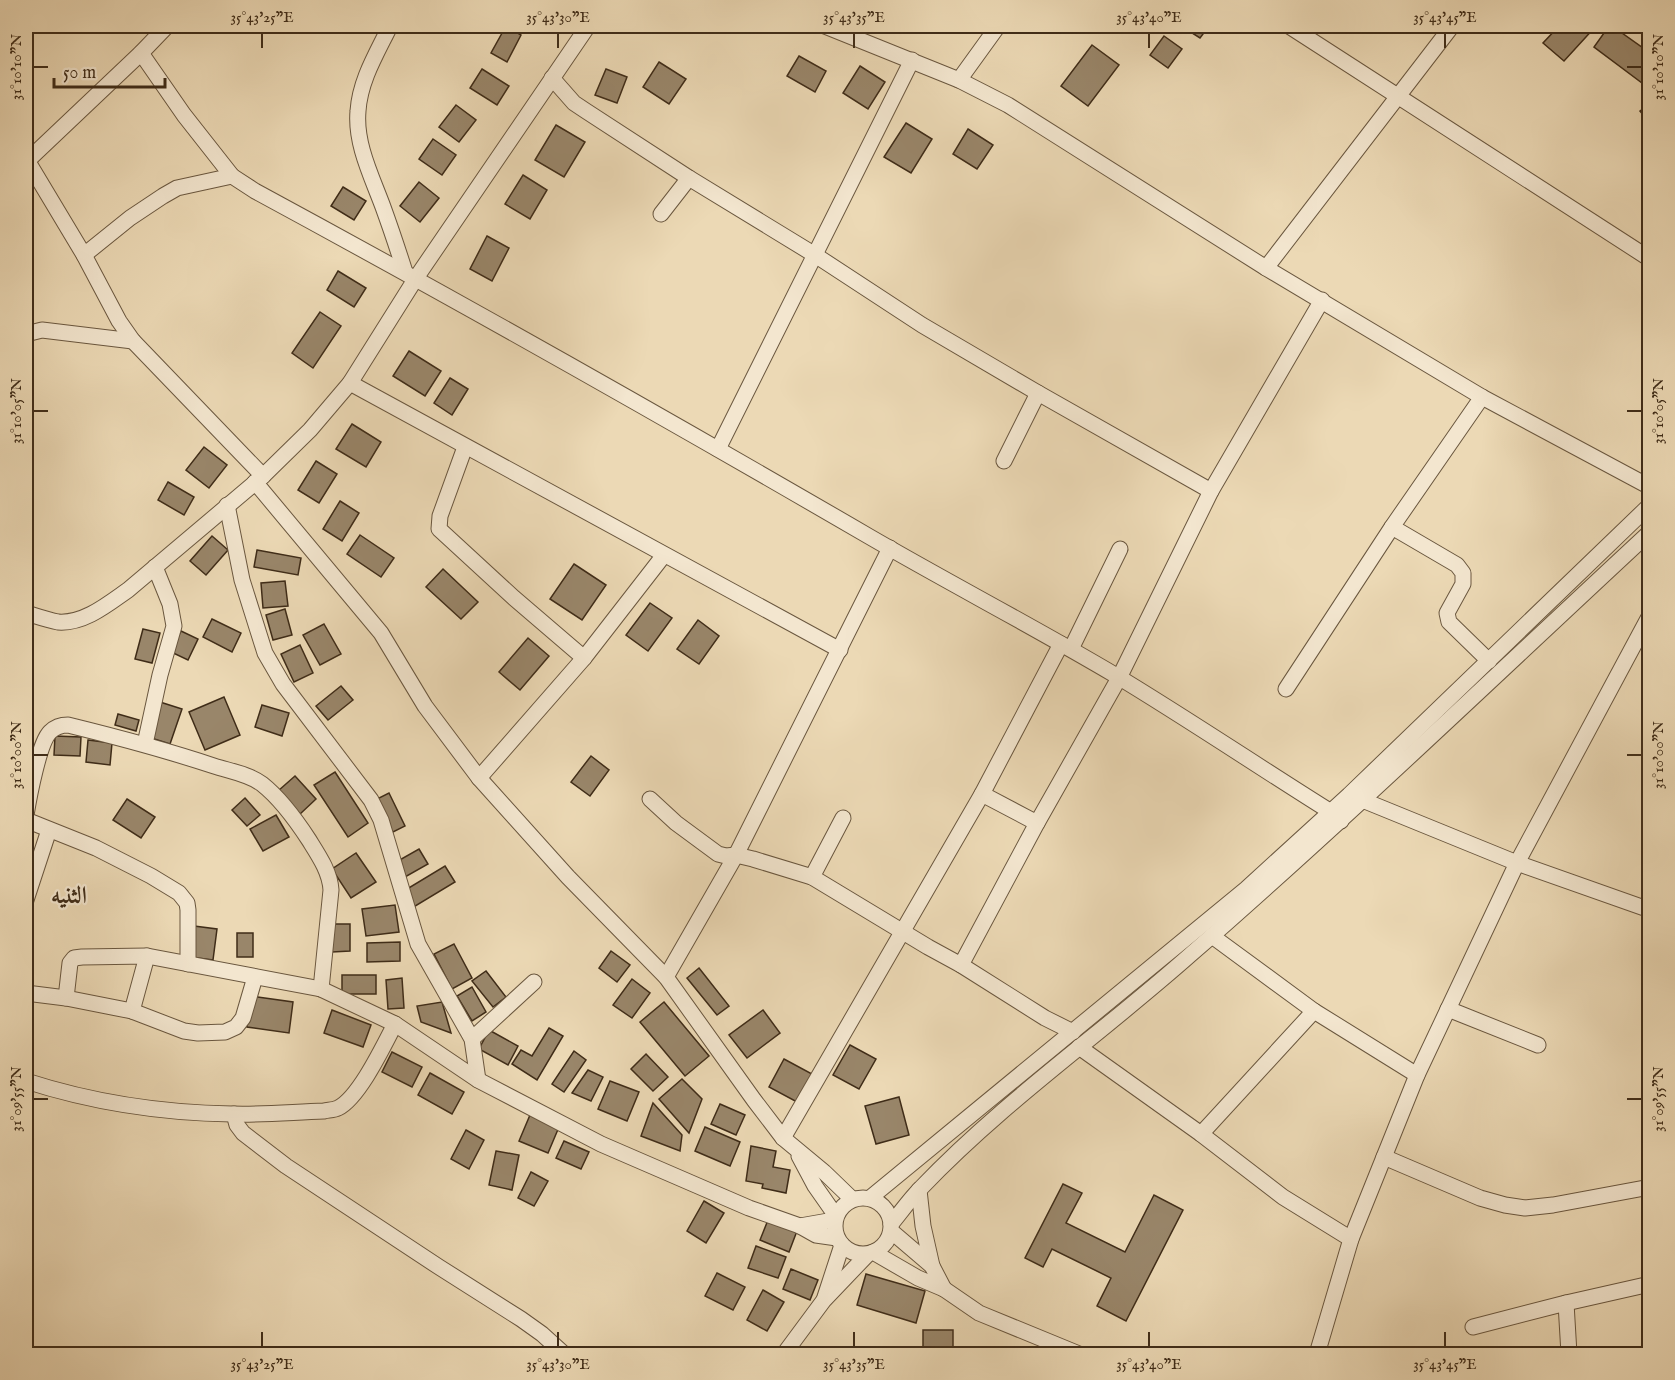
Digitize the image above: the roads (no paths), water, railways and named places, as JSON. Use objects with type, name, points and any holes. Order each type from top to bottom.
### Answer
[{"type":"street","points":[[167,26],[26,161],[84,255],[119,321],[133,341],[259,479],[381,633],[425,706],[479,778],[568,878],[666,977],[754,1100],[789,1143],[835,1218]]},
{"type":"street","points":[[390,26],[366,75],[357,122],[367,165],[411,275]]},
{"type":"street","points":[[26,614],[67,622],[105,606],[128,590],[259,479],[310,430],[350,383],[411,275],[588,26]]},
{"type":"street","points":[[825,26],[960,80],[1008,105],[1266,268],[1482,398],[1650,487]]},
{"type":"street","points":[[960,80],[998,26]]},
{"type":"street","points":[[1289,26],[1650,260]]},
{"type":"street","points":[[1266,268],[1397,94],[1452,26]]},
{"type":"street","points":[[141,53],[184,115],[232,176],[255,191],[411,275],[1066,646],[1336,817]]},
{"type":"street","points":[[718,448],[912,60]]},
{"type":"street","points":[[552,78],[574,103],[585,111],[922,325],[1211,491]]},
{"type":"street","points":[[84,255],[130,218],[177,188],[232,176]]},
{"type":"street","points":[[661,214],[689,178]]},
{"type":"street","points":[[961,965],[1037,823],[1119,678],[1211,491],[1322,300]]},
{"type":"street","points":[[26,334],[42,330],[133,341]]},
{"type":"street","points":[[350,383],[840,650]]},
{"type":"street","points":[[1004,461],[1038,393]]},
{"type":"street","points":[[1286,690],[1392,527],[1482,398]]},
{"type":"street","points":[[465,447],[440,516],[439,529],[584,658]]},
{"type":"street","points":[[228,505],[242,580],[265,653],[283,684],[371,800],[381,820],[418,944],[472,1040],[478,1080]]},
{"type":"street","points":[[1356,798],[1489,660],[1650,505]]},
{"type":"street","points":[[1392,527],[1457,565],[1463,573],[1463,585],[1447,613],[1449,622],[1489,660]]},
{"type":"street","points":[[784,1354],[824,1300],[870,1253],[881,1247],[887,1240],[891,1228],[919,1190],[958,1152],[1040,1078],[1076,1040],[1251,893],[1650,532]]},
{"type":"street","points":[[666,977],[736,855],[890,548]]},
{"type":"street","points":[[789,1143],[903,932],[1120,549]]},
{"type":"street","points":[[479,778],[584,658],[664,555]]},
{"type":"street","points":[[146,744],[160,675],[174,626],[170,604],[155,567]]},
{"type":"street","points":[[1317,1354],[1351,1239],[1417,1075],[1517,863],[1650,615]]},
{"type":"street","points":[[26,815],[30,766],[47,736],[62,725],[146,744],[258,781],[294,818],[325,867],[330,884],[321,989]]},
{"type":"street","points":[[982,794],[1037,823]]},
{"type":"street","points":[[1356,798],[1517,863],[1650,910]]},
{"type":"street","points":[[650,799],[718,854],[736,855],[812,877],[961,965],[1045,1018],[1283,1197],[1351,1239]]},
{"type":"street","points":[[812,877],[843,818]]},
{"type":"street","points":[[26,820],[96,848],[151,876],[178,893],[187,903],[188,910],[188,964]]},
{"type":"street","points":[[26,900],[49,830]]},
{"type":"street","points":[[870,1198],[1029,1066],[1076,1040],[1146,994],[1212,936],[1251,893]]},
{"type":"street","points":[[1212,936],[1314,1011],[1417,1075]]},
{"type":"street","points":[[132,1011],[147,957]]},
{"type":"street","points":[[66,998],[70,963],[74,958],[147,957],[321,989],[395,1024],[478,1080],[601,1144],[749,1208],[800,1226],[816,1235],[839,1241]]},
{"type":"street","points":[[26,993],[132,1011],[184,1030],[206,1033],[229,1031],[236,1027],[243,1018],[255,976]]},
{"type":"street","points":[[472,1040],[534,982]]},
{"type":"street","points":[[1448,1009],[1538,1045]]},
{"type":"street","points":[[1201,1134],[1314,1011]]},
{"type":"street","points":[[26,1081],[67,1092],[159,1109],[234,1114],[324,1111],[338,1108],[349,1099],[363,1080],[395,1024]]},
{"type":"street","points":[[1029,1066],[1040,1078]]},
{"type":"street","points":[[234,1114],[237,1125],[243,1133],[286,1166],[520,1319],[542,1334],[564,1354]]},
{"type":"street","points":[[789,1143],[852,1199]]},
{"type":"street","points":[[1384,1157],[1480,1198],[1525,1208],[1650,1187]]},
{"type":"street","points":[[919,1190],[923,1226],[932,1266],[944,1289]]},
{"type":"street","points":[[932,1266],[891,1228],[886,1209],[879,1202],[870,1198],[852,1199],[844,1204],[835,1218],[834,1229],[839,1241],[849,1251],[858,1254],[870,1253],[944,1289],[979,1313],[1079,1354]]},
{"type":"street","points":[[800,1226],[835,1218]]},
{"type":"street","points":[[824,1300],[839,1241]]},
{"type":"street","points":[[1473,1327],[1566,1302],[1650,1284]]},
{"type":"street","points":[[1566,1302],[1569,1354]]},
{"type":"district","name":"الثنيه","points":[[69,895]]}]
